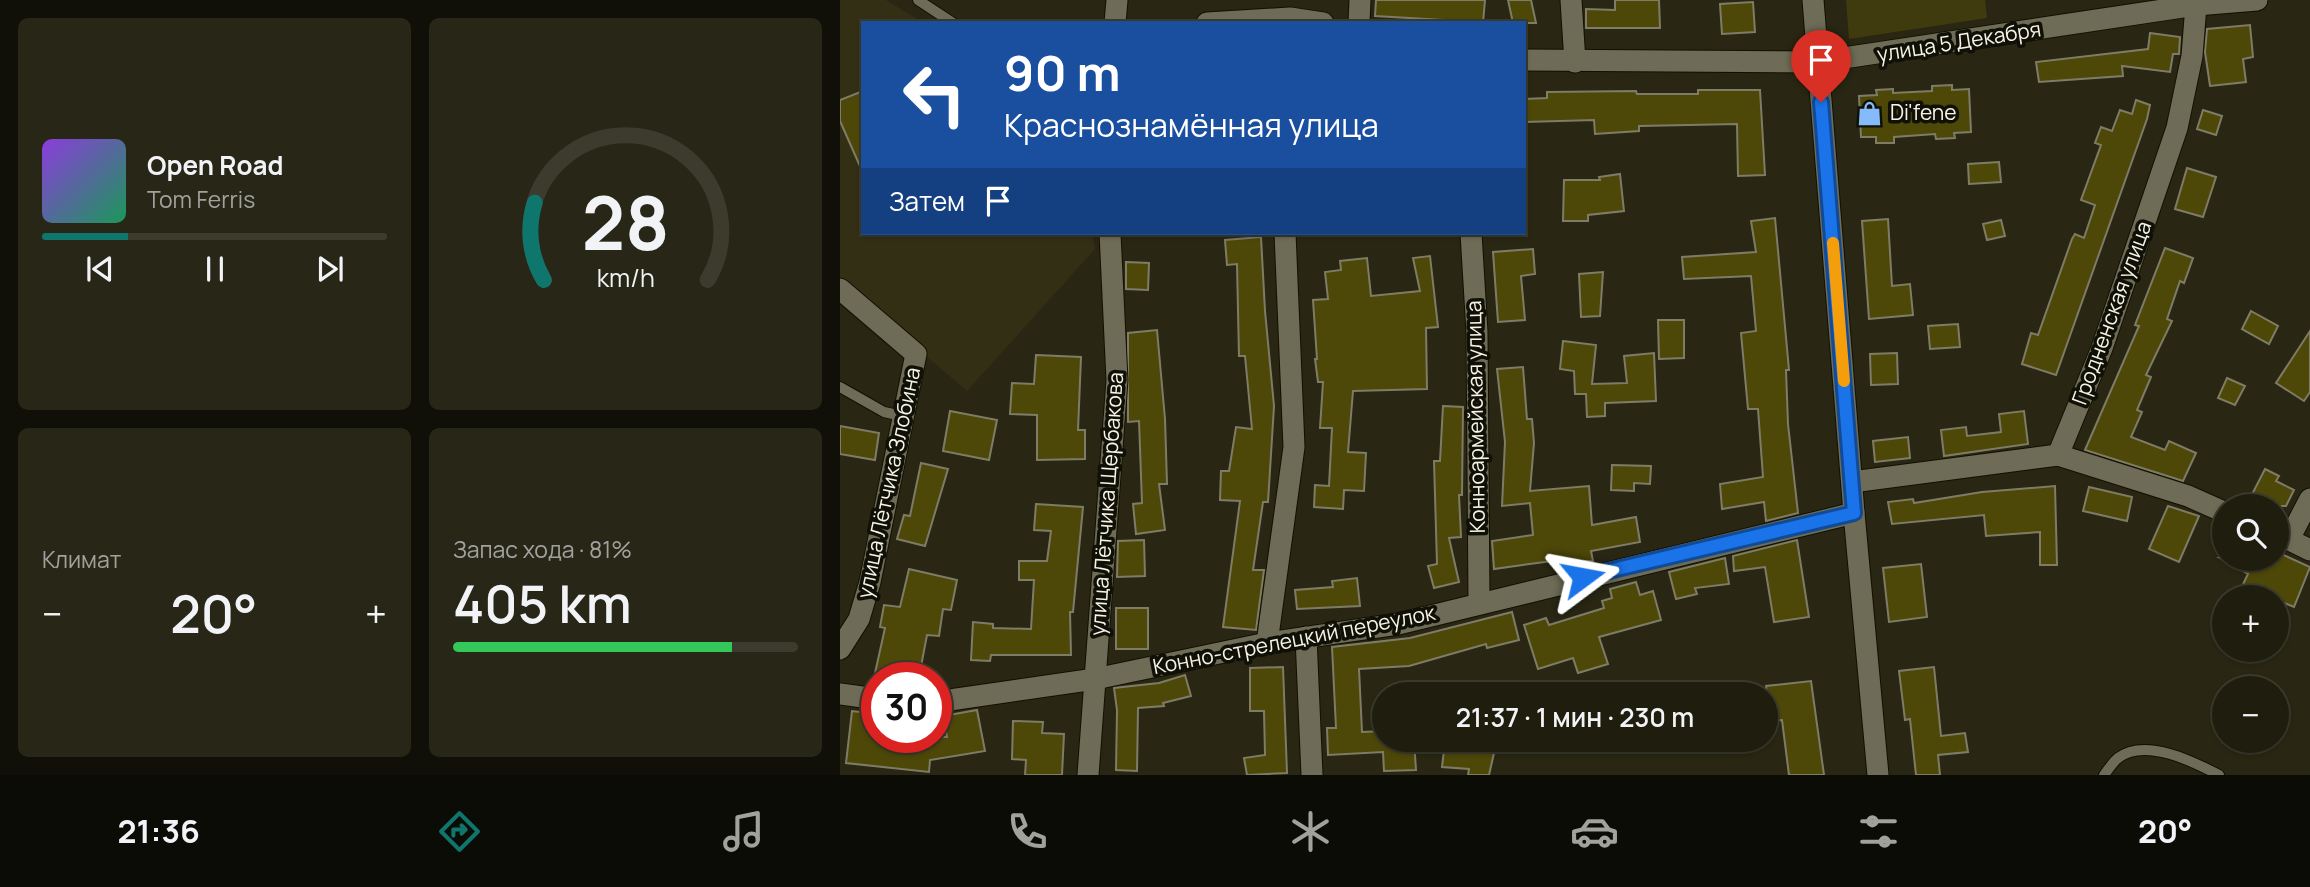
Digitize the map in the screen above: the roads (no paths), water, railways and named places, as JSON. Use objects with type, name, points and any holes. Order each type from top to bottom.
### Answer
[{"type":"street","points":[[1115,21],[1117,0]]},
{"type":"street","points":[[1359,21],[1360,0]]},
{"type":"street","points":[[1571,0],[1575,62]]},
{"type":"street","points":[[1813,0],[1878,775]]},
{"type":"street","name":"улица 5 Декабря","points":[[1526,60],[1817,62],[2198,2],[2257,0]]},
{"type":"street","name":"Гродненская улица","points":[[2058,454],[2102,348],[2177,128],[2192,56],[2198,2]]},
{"type":"street","points":[[1262,21],[1289,20]]},
{"type":"street","name":"улица Лётчика Щербакова","points":[[1088,775],[1116,380],[1110,235]]},
{"type":"street","points":[[1267,643],[1294,447],[1284,235]]},
{"type":"street","name":"Конноармейская улица","points":[[1471,235],[1477,332],[1479,602]]},
{"type":"street","name":"улица Лётчика Злобина","points":[[840,289],[916,354],[870,582],[859,620],[840,649]]},
{"type":"street","points":[[1852,482],[2058,454],[2188,496],[2212,507]]},
{"type":"street","points":[[2289,528],[2310,499]]},
{"type":"street","name":"Конно-стрелецкий переулок","points":[[952,700],[1095,679],[1267,643],[1398,624],[1479,602],[1854,513]]},
{"type":"street","points":[[2289,539],[2310,550]]},
{"type":"street","points":[[1306,637],[1312,775]]},
{"type":"lane","points":[[918,0],[950,21]]},
{"type":"lane","points":[[840,387],[884,412],[902,416]]},
{"type":"lane","points":[[2104,775],[2119,756],[2146,749],[2196,763],[2219,775]]},
{"type":"place","name":"Di'fene","points":[[1870,113]]}]
